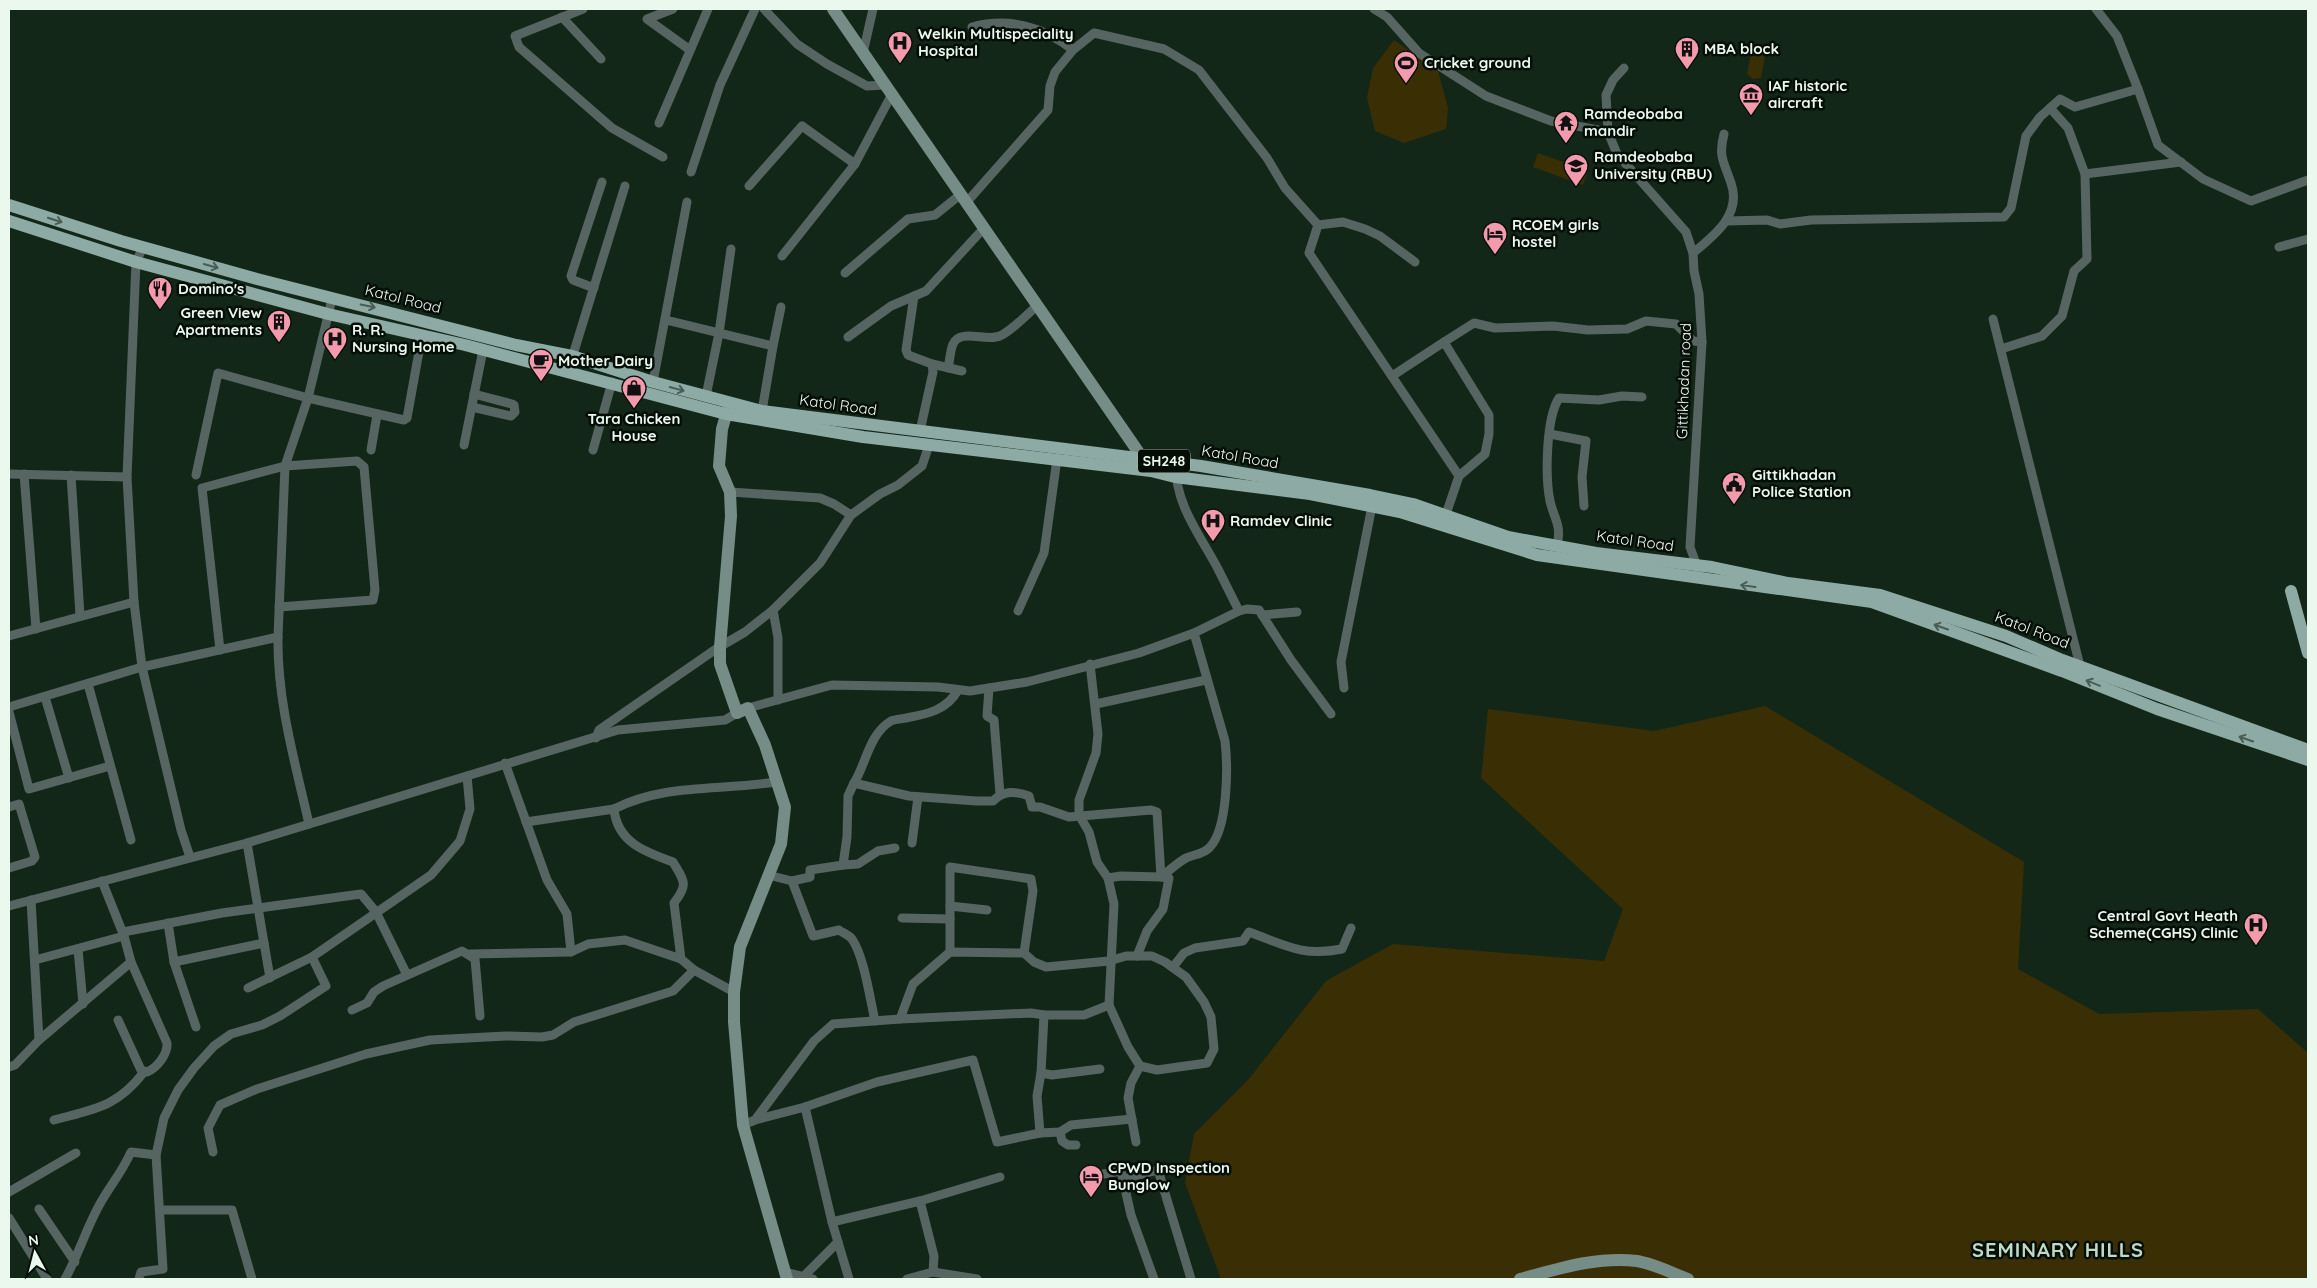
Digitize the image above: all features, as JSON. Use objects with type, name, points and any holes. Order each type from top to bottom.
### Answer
[{"type":"main road","name":"Katol Road","points":[[9,205],[143,247],[332,299],[376,308],[516,345],[572,356],[652,382],[706,396],[728,408],[1142,458],[1370,494],[1413,504],[1444,520],[1537,555],[1697,573],[1712,567],[1788,583],[1880,596],[2006,636],[2080,666],[2308,750]]},
{"type":"main road","name":"Katol Road","points":[[9,221],[136,262],[328,314],[612,382],[863,437],[1057,459],[1151,471],[1175,477],[1310,494],[1444,520],[1508,537],[1697,573],[1872,602],[2062,671],[2157,709],[2308,760]]},
{"type":"main road","points":[[925,431],[929,445]]},
{"type":"main road","points":[[2291,591],[2308,652]]},
{"type":"street","points":[[583,9],[560,15],[514,36],[519,47],[612,128],[663,157]]},
{"type":"street","points":[[672,9],[647,19],[690,50]]},
{"type":"street","points":[[660,123],[708,9]]},
{"type":"street","points":[[692,172],[720,85],[755,9]]},
{"type":"street","points":[[764,9],[797,44],[827,64],[868,86],[888,89]]},
{"type":"street","points":[[833,9],[1151,471]]},
{"type":"street","points":[[863,53],[873,9]]},
{"type":"street","points":[[1374,9],[1387,16],[1419,53],[1486,96],[1551,121],[1608,132]]},
{"type":"street","points":[[2096,9],[2117,36],[2158,145],[2203,179],[2251,201],[2308,180]]},
{"type":"street","points":[[560,15],[601,59]]},
{"type":"street","points":[[972,27],[987,23],[1017,24],[1052,34],[1073,50]]},
{"type":"street","points":[[845,273],[908,219],[935,215],[964,198],[1048,110],[1050,86],[1055,72],[1073,50],[1094,33],[1164,49],[1199,70],[1262,151],[1285,188],[1318,225]]},
{"type":"street","name":"Gittikhadan road","points":[[1624,68],[1613,80],[1606,95],[1608,132],[1618,154],[1686,232],[1693,252],[1702,342],[1690,547],[1697,573]]},
{"type":"street","points":[[782,256],[855,164],[888,89]]},
{"type":"street","points":[[1727,221],[1767,220],[1780,224],[1811,220],[2004,217],[2011,208],[2026,136],[2050,108],[2060,99],[2075,107],[2138,89]]},
{"type":"street","points":[[2001,349],[2042,336],[2062,316],[2074,271],[2087,259],[2085,174],[2068,128],[2050,108]]},
{"type":"street","points":[[749,186],[802,126],[855,164]]},
{"type":"street","points":[[1693,252],[1710,239],[1727,221],[1733,208],[1735,196],[1720,152],[1724,134]]},
{"type":"street","points":[[2085,174],[2181,162]]},
{"type":"street","points":[[594,288],[573,280],[571,276],[602,182]]},
{"type":"street","points":[[568,371],[625,186]]},
{"type":"street","points":[[652,382],[666,320],[687,202]]},
{"type":"street","points":[[1318,225],[1343,222],[1380,236],[1415,262]]},
{"type":"street","points":[[1318,225],[1309,253],[1459,476]]},
{"type":"street","points":[[848,337],[892,306],[926,291],[984,228]]},
{"type":"street","points":[[2279,247],[2308,239]]},
{"type":"street","points":[[143,247],[136,262],[127,477],[134,602],[142,667],[181,830],[190,857]]},
{"type":"street","points":[[706,396],[719,332],[732,249]]},
{"type":"street","points":[[914,296],[906,350],[908,355],[932,364],[962,371]]},
{"type":"street","points":[[309,824],[281,696],[278,664],[279,607],[286,466],[308,398],[332,299]]},
{"type":"street","points":[[948,368],[953,343],[960,337],[972,335],[989,339],[1001,335],[1037,306]]},
{"type":"street","points":[[762,411],[782,307]]},
{"type":"street","points":[[1993,319],[2080,666]]},
{"type":"street","points":[[666,320],[773,346]]},
{"type":"street","points":[[1392,376],[1474,323],[1495,328],[1553,326],[1588,330],[1627,329],[1646,321],[1676,324],[1693,341],[1702,342]]},
{"type":"street","points":[[196,475],[218,373],[308,398],[404,420],[407,418],[422,336]]},
{"type":"street","points":[[1444,342],[1489,415],[1489,434],[1485,454],[1459,476],[1444,520]]},
{"type":"street","points":[[464,445],[483,350]]},
{"type":"street","points":[[925,431],[933,372],[932,364]]},
{"type":"street","points":[[593,450],[612,382]]},
{"type":"street","points":[[472,407],[511,416],[515,412],[512,404],[474,394]]},
{"type":"street","points":[[1557,545],[1560,532],[1550,500],[1547,458],[1553,406],[1559,398],[1599,400],[1622,396],[1642,397]]},
{"type":"street","points":[[728,408],[718,466],[730,492],[729,548],[720,664],[742,710],[765,745],[775,782],[785,807],[781,844],[740,947],[734,992],[734,1022],[749,1122],[786,1276],[808,1278],[838,1242]]},
{"type":"street","points":[[371,450],[377,415]]},
{"type":"street","points":[[1550,434],[1586,441],[1582,477],[1584,506]]},
{"type":"street","points":[[596,738],[599,730],[745,632],[773,610],[820,563],[851,515],[880,494],[912,476],[922,466],[929,445]]},
{"type":"street","points":[[1018,611],[1044,553],[1057,459]]},
{"type":"street","points":[[220,650],[202,488],[286,466],[357,461],[364,467],[375,596],[370,602],[279,607]]},
{"type":"street","points":[[1176,463],[1175,477],[1178,493],[1239,611]]},
{"type":"street","points":[[9,474],[127,477]]},
{"type":"street","points":[[24,474],[36,629]]},
{"type":"street","points":[[71,475],[80,615]]},
{"type":"street","points":[[730,492],[820,498],[851,515]]},
{"type":"street","points":[[1344,688],[1341,662],[1372,506]]},
{"type":"street","points":[[9,636],[80,615],[134,602]]},
{"type":"street","points":[[9,906],[247,843],[618,730],[725,720],[742,710],[832,685],[938,687],[970,691],[1027,682],[1090,664],[1139,653],[1194,633],[1247,609],[1259,610],[1291,660],[1331,714]]},
{"type":"street","points":[[773,610],[778,638],[778,700]]},
{"type":"street","points":[[1262,615],[1297,612]]},
{"type":"street","points":[[1161,878],[1186,858],[1198,856],[1209,848],[1218,836],[1223,821],[1227,756],[1194,633]]},
{"type":"street","points":[[9,707],[46,698],[142,667],[278,637]]},
{"type":"street","points":[[900,1018],[913,984],[950,952],[1024,954],[1034,962],[1046,967],[1110,961],[1118,957],[1152,956],[1173,967],[1186,977],[1204,1002],[1211,1017],[1214,1049],[1207,1063],[1157,1070],[1140,1066],[1128,1047],[1109,1005],[1110,961],[1114,904],[1108,878],[1096,862],[1089,832],[1079,815],[1079,800],[1096,753],[1098,734],[1090,664]]},
{"type":"street","points":[[1096,704],[1206,680]]},
{"type":"street","points":[[88,684],[132,840]]},
{"type":"street","points":[[989,688],[987,716],[994,720],[1000,794]]},
{"type":"street","points":[[843,865],[847,837],[848,796],[865,764],[867,753],[873,742],[891,721],[917,716],[939,708],[951,702],[958,690]]},
{"type":"street","points":[[46,698],[69,778]]},
{"type":"street","points":[[9,712],[29,789]]},
{"type":"street","points":[[505,763],[547,880],[567,914],[572,952]]},
{"type":"street","points":[[9,807],[19,804],[29,789],[110,766]]},
{"type":"street","points":[[248,988],[312,957],[431,874],[460,841],[470,810],[467,776]]},
{"type":"street","points":[[526,822],[614,809],[651,794],[690,789],[743,787],[775,782]]},
{"type":"street","points":[[854,783],[918,797],[976,802],[993,801],[1000,794],[1008,792],[1030,796],[1032,807],[1040,807],[1069,817],[1151,810],[1157,812],[1161,878]]},
{"type":"street","points":[[912,843],[918,797]]},
{"type":"street","points":[[9,868],[32,862],[35,857],[19,804]]},
{"type":"street","points":[[614,809],[616,821],[622,835],[652,855],[673,862],[684,882],[684,890],[674,903],[681,959]]},
{"type":"street","points":[[247,843],[270,978]]},
{"type":"street","points":[[768,875],[792,881],[810,878],[810,870],[858,864],[878,851],[895,848]]},
{"type":"street","points":[[950,952],[950,867],[1031,879],[1032,891],[1024,954]]},
{"type":"street","points":[[1108,878],[1121,876],[1169,878],[1164,909],[1147,931],[1138,956]]},
{"type":"street","points":[[54,1120],[110,1104],[131,1089],[144,1072],[152,1070],[166,1052],[167,1043],[131,962],[123,934],[102,881]]},
{"type":"street","points":[[792,881],[813,936],[839,930],[850,937],[856,947],[875,1021]]},
{"type":"street","points":[[35,960],[168,923],[259,907],[361,894],[376,912],[407,975]]},
{"type":"street","points":[[31,900],[39,1040]]},
{"type":"street","points":[[950,906],[987,910]]},
{"type":"street","points":[[902,918],[950,919]]},
{"type":"street","points":[[168,923],[174,962],[196,1027]]},
{"type":"street","points":[[1173,967],[1184,953],[1195,948],[1243,941],[1249,932],[1283,947],[1304,952],[1326,952],[1342,949],[1351,928]]},
{"type":"street","points":[[470,954],[572,952],[588,944],[625,940],[681,959],[694,970],[734,992]]},
{"type":"street","points":[[174,962],[264,943]]},
{"type":"street","points":[[78,949],[83,1004]]},
{"type":"street","points":[[352,1010],[367,1003],[379,988],[462,951],[476,959],[480,1016]]},
{"type":"street","points":[[139,1279],[141,1272],[163,1269],[156,1155],[164,1118],[194,1068],[214,1046],[231,1034],[262,1025],[280,1016],[326,986],[312,957]]},
{"type":"street","points":[[10,1068],[39,1040],[131,962]]},
{"type":"street","points":[[213,1152],[208,1128],[212,1117],[220,1105],[248,1092],[366,1054],[430,1040],[506,1036],[547,1037],[574,1022],[672,991],[694,970]]},
{"type":"street","points":[[749,1122],[814,1041],[833,1024],[900,1018],[1031,1013],[1044,1015],[1084,1015],[1109,1005]]},
{"type":"street","points":[[1040,1134],[1038,1096],[1044,1015]]},
{"type":"street","points":[[118,1020],[144,1072]]},
{"type":"street","points":[[749,1122],[805,1107],[876,1082],[972,1060],[997,1142],[1060,1132],[1071,1125],[1132,1119]]},
{"type":"street","points":[[1136,1142],[1128,1098],[1131,1082],[1140,1066]]},
{"type":"street","points":[[1041,1073],[1052,1075],[1100,1069]]},
{"type":"street","points":[[805,1107],[832,1222],[849,1279]]},
{"type":"street","points":[[1060,1132],[1062,1141],[1068,1145],[1076,1145]]},
{"type":"street","points":[[65,1279],[75,1262],[101,1202],[121,1174],[131,1152],[156,1155]]},
{"type":"street","points":[[9,1192],[76,1153]]},
{"type":"street","points":[[1123,1180],[1158,1170],[1191,1279]]},
{"type":"street","points":[[1086,1177],[1121,1171],[1131,1215],[1154,1279]]},
{"type":"street","points":[[832,1222],[920,1201],[1000,1177]]},
{"type":"street","points":[[920,1201],[934,1256],[933,1272]]},
{"type":"street","points":[[39,1209],[75,1262]]},
{"type":"street","points":[[160,1210],[230,1209],[234,1214],[252,1279]]},
{"type":"street","points":[[9,1218],[47,1279]]},
{"type":"street","points":[[1520,1279],[1586,1262],[1614,1260],[1637,1261],[1688,1279]]},
{"type":"street","points":[[907,1279],[933,1272],[977,1279]]},
{"type":"shaded area","name":"Cricket ground","points":[[1394,40],[1438,71],[1448,108],[1446,129],[1404,143],[1375,131],[1367,98],[1373,68]]},
{"type":"shaded area","points":[[1755,51],[1763,52],[1765,56],[1761,78],[1753,79],[1747,74],[1751,53]]},
{"type":"shaded area","points":[[1538,153],[1588,171],[1583,185],[1533,167]]},
{"type":"shaded area","points":[[1765,706],[2024,862],[2018,969],[2099,1014],[2258,1009],[2308,1053],[2308,1279],[1221,1279],[1185,1183],[1194,1134],[1248,1080],[1326,981],[1393,944],[1604,961],[1623,909],[1481,778],[1488,709],[1654,731]]},
{"type":"place","name":"Welkin Multispeciality Hospital","points":[[900,64]]},
{"type":"place","name":"MBA block","points":[[1687,70]]},
{"type":"place","name":"Cricket ground","points":[[1406,84]]},
{"type":"place","name":"IAF historic aircraft","points":[[1751,116]]},
{"type":"place","name":"Ramdeobaba mandir","points":[[1566,144]]},
{"type":"place","name":"Ramdeobaba University (RBU)","points":[[1576,187]]},
{"type":"place","name":"RCOEM girls hostel","points":[[1495,255]]},
{"type":"place","name":"Domino's","points":[[160,310]]},
{"type":"place","name":"Green View Apartments","points":[[279,343]]},
{"type":"place","name":"R. R. Nursing Home","points":[[335,360]]},
{"type":"place","name":"Mother Dairy","points":[[541,382]]},
{"type":"place","name":"Tara Chicken House","points":[[634,409]]},
{"type":"place","name":"Gittikhadan Police Station","points":[[1734,505]]},
{"type":"place","name":"Ramdev Clinic","points":[[1213,542]]},
{"type":"place","name":"Central Govt Heath Scheme(CGHS) Clinic","points":[[2256,946]]},
{"type":"place","name":"CPWD Inspection Bunglow","points":[[1091,1198]]},
{"type":"district","name":"SEMINARY HILLS","points":[[2058,1250]]}]
